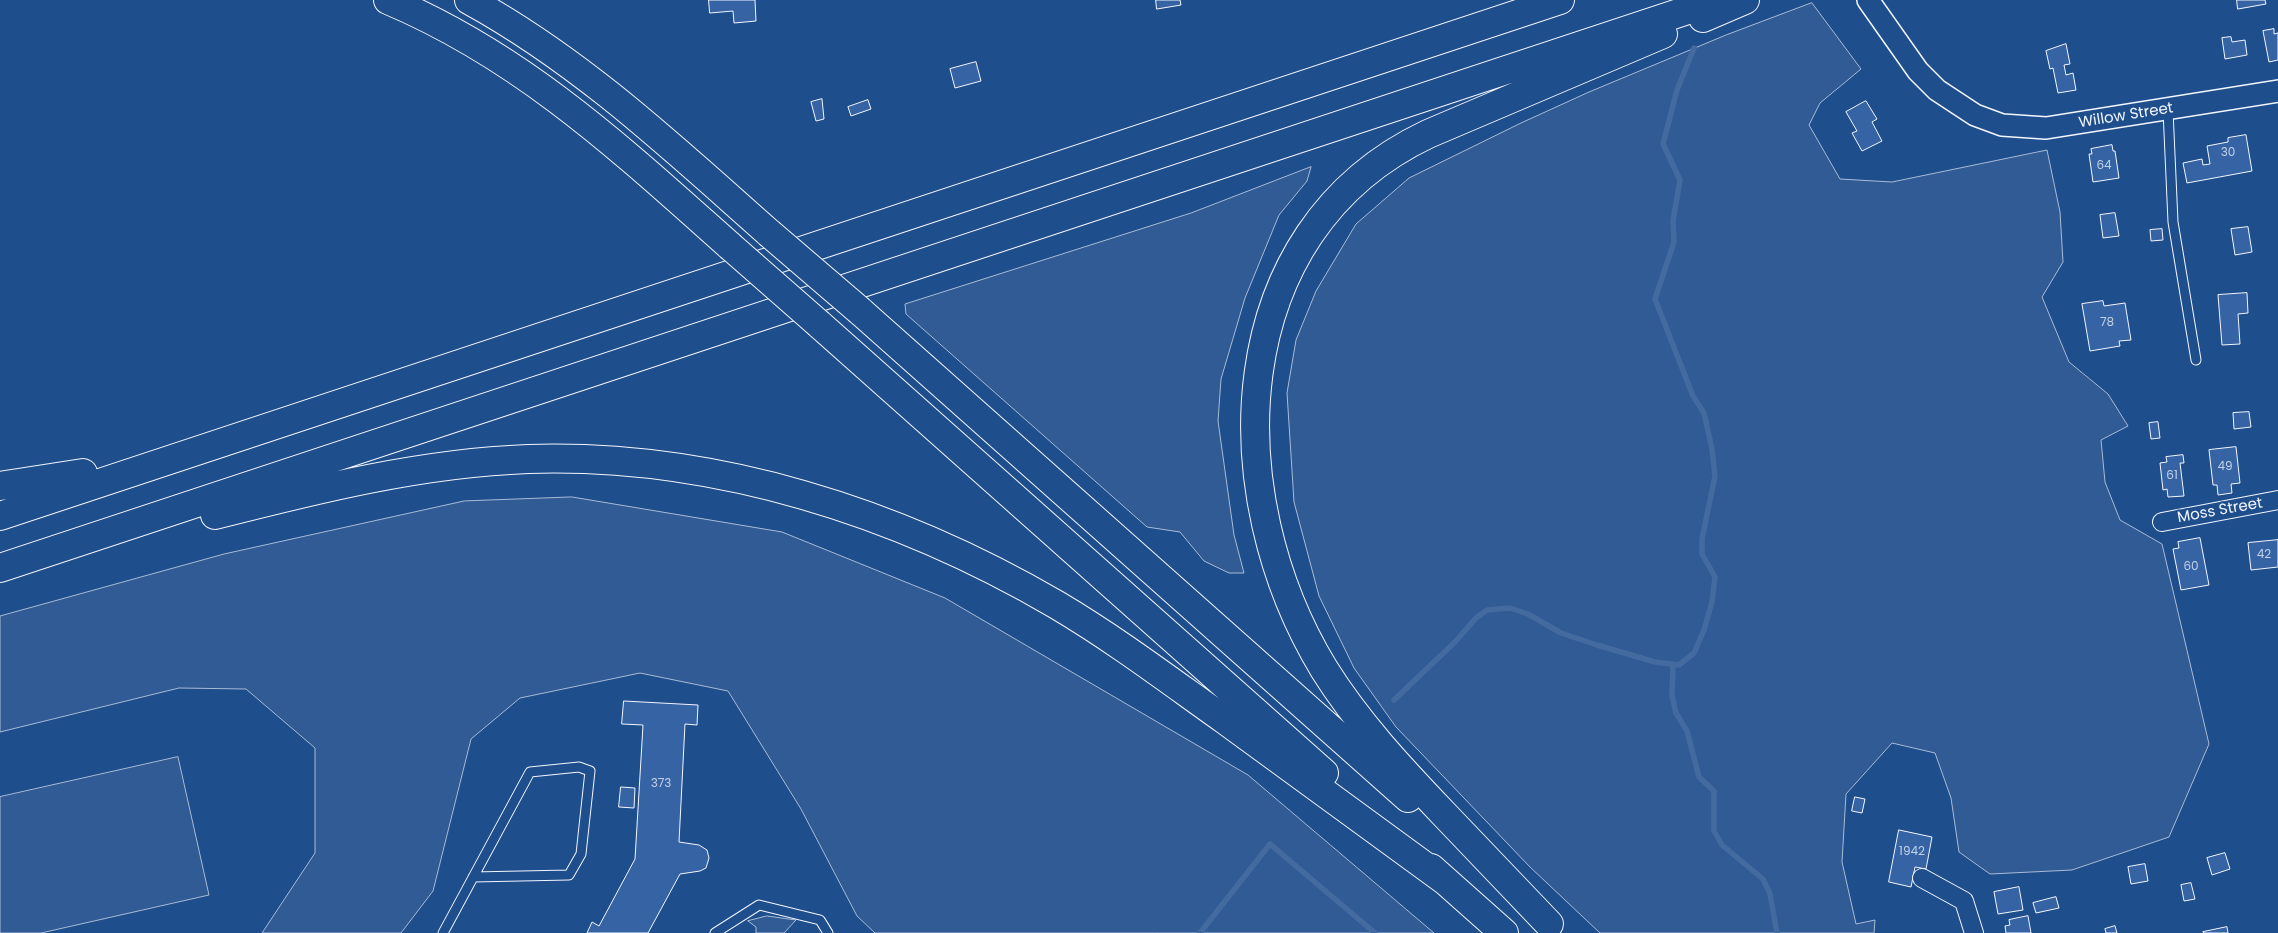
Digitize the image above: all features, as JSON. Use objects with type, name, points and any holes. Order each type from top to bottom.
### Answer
[{"type":"highway","points":[[388,0],[454,32],[542,86],[597,128],[1504,933]]},
{"type":"highway","points":[[469,0],[547,47],[603,88],[860,311],[1554,928]]},
{"type":"highway","points":[[0,516],[1560,0]]},
{"type":"highway","points":[[0,569],[1718,0]]},
{"type":"highway","points":[[1554,928],[1417,785],[1370,732],[1336,687],[1304,632],[1275,558],[1260,490],[1254,420],[1261,350],[1283,283],[1309,236],[1338,199],[1376,164],[1433,132],[1745,0]]},
{"type":"highway","points":[[0,486],[92,471],[276,425]]},
{"type":"highway","points":[[0,569],[280,498],[391,475],[460,464],[528,460],[598,460],[668,467],[735,478],[810,497],[901,528],[964,555],[1056,605],[1143,661],[1444,880]]},
{"type":"street","name":"Willow Street","points":[[1873,6],[1927,81],[1948,99],[1975,115],[2002,125],[2046,128],[2278,91]]},
{"type":"street","name":"Moss Street","points":[[2162,522],[2278,500]]},
{"type":"street","points":[[1922,878],[1964,901],[1974,933]]},
{"type":"lane","points":[[2168,110],[2173,222],[2196,360]]},
{"type":"lane","points":[[443,933],[473,877],[530,772],[579,767],[590,771],[581,854],[569,875],[473,877]]},
{"type":"lane","points":[[715,933],[759,905],[820,920],[828,933]]},
{"type":"shaded area","points":[[1812,3],[1861,69],[1820,103],[1809,125],[1840,179],[1892,182],[2047,150],[2060,212],[2063,262],[2042,297],[2069,362],[2108,394],[2128,426],[2101,440],[2105,482],[2120,520],[2162,544],[2209,744],[2169,837],[2072,870],[1990,874],[1959,852],[1951,798],[1935,753],[1892,743],[1846,794],[1842,862],[1856,924],[1875,920],[1874,933],[1600,933],[1530,867],[1396,727],[1354,668],[1319,596],[1294,502],[1287,393],[1296,340],[1316,291],[1356,224],[1409,178],[1589,92],[1726,35]]},
{"type":"shaded area","points":[[1311,167],[1307,181],[1279,215],[1245,298],[1221,379],[1218,421],[1234,535],[1244,573],[1229,573],[1204,561],[1180,532],[1147,527],[906,314],[905,304],[1191,213]]},
{"type":"shaded area","points":[[572,497],[782,532],[945,598],[1248,775],[1434,933],[875,933],[857,916],[801,809],[728,691],[640,673],[520,698],[471,739],[433,891],[401,933],[262,933],[315,853],[315,748],[246,689],[179,688],[0,732],[0,616],[224,554],[464,501]]},
{"type":"shaded area","points":[[178,757],[209,895],[41,933],[0,933],[0,797]]},
{"type":"shaded area","points":[[767,916],[796,920],[784,933],[756,933],[756,927],[748,921]]},
{"type":"building","points":[[709,0],[755,0],[756,21],[734,23],[733,11],[710,13]]},
{"type":"building","points":[[1156,0],[1180,0],[1181,5],[1157,9]]},
{"type":"building","points":[[2237,0],[2265,0],[2266,4],[2238,9]]},
{"type":"building","points":[[2274,29],[2274,34],[2278,33],[2278,60],[2269,62],[2263,31]]},
{"type":"building","points":[[2231,37],[2232,42],[2245,40],[2247,55],[2225,59],[2222,38]]},
{"type":"building","points":[[2066,44],[2070,64],[2064,65],[2066,75],[2073,73],[2076,90],[2058,93],[2053,68],[2050,69],[2046,51]]},
{"type":"building","points":[[976,62],[981,81],[955,88],[950,69]]},
{"type":"building","points":[[822,99],[824,119],[816,121],[811,102]]},
{"type":"building","points":[[868,100],[871,109],[851,116],[848,107]]},
{"type":"building","points":[[1866,101],[1877,119],[1872,122],[1882,141],[1862,151],[1852,133],[1857,131],[1846,112]]},
{"type":"building","points":[[2246,135],[2252,171],[2187,183],[2183,163],[2202,159],[2203,165],[2210,164],[2207,146],[2228,142],[2228,138]]},
{"type":"building","points":[[2112,145],[2113,151],[2115,151],[2119,178],[2093,182],[2089,154],[2092,154],[2091,149]]},
{"type":"building","points":[[2115,213],[2119,236],[2103,238],[2100,215]]},
{"type":"building","points":[[2248,227],[2252,252],[2235,255],[2231,229]]},
{"type":"building","points":[[2162,229],[2163,240],[2151,241],[2150,230]]},
{"type":"building","points":[[2247,293],[2248,313],[2238,314],[2240,344],[2222,345],[2218,295]]},
{"type":"building","points":[[2103,301],[2104,306],[2125,303],[2131,340],[2119,341],[2120,346],[2090,351],[2082,304]]},
{"type":"building","points":[[2249,412],[2251,427],[2234,429],[2233,413]]},
{"type":"building","points":[[2158,422],[2160,438],[2151,439],[2149,423]]},
{"type":"building","points":[[2236,447],[2240,483],[2231,484],[2232,493],[2218,495],[2217,485],[2213,485],[2209,450]]},
{"type":"building","points":[[2183,455],[2184,463],[2180,463],[2184,496],[2168,497],[2167,489],[2163,490],[2160,463],[2167,462],[2166,457]]},
{"type":"building","points":[[2200,538],[2209,585],[2181,590],[2173,549],[2179,548],[2178,542]]},
{"type":"building","points":[[2278,540],[2278,567],[2251,570],[2248,543]]},
{"type":"building","points":[[624,701],[698,705],[697,725],[685,724],[679,842],[699,845],[707,850],[709,858],[706,868],[700,871],[680,874],[648,933],[587,933],[592,922],[599,926],[635,859],[643,725],[622,724]]},
{"type":"building","points":[[621,787],[635,788],[634,808],[619,807]]},
{"type":"building","points":[[1855,797],[1865,799],[1862,813],[1852,811]]},
{"type":"building","points":[[1899,830],[1932,837],[1926,869],[1915,867],[1911,887],[1889,882]]},
{"type":"building","points":[[2225,853],[2230,869],[2212,875],[2207,858]]},
{"type":"building","points":[[2145,864],[2148,881],[2131,884],[2128,867]]},
{"type":"building","points":[[2191,883],[2195,899],[2184,901],[2181,885]]},
{"type":"building","points":[[2019,887],[2023,910],[1998,914],[1994,892]]},
{"type":"building","points":[[2056,897],[2059,908],[2036,913],[2033,903]]},
{"type":"building","points":[[2028,916],[2031,933],[2006,933],[2005,926],[2010,925],[2009,920]]},
{"type":"building","points":[[2115,926],[2117,933],[2106,933],[2105,929]]},
{"type":"building","points":[[2227,927],[2228,933],[2203,932]]},
{"type":"waterway","points":[[1394,700],[1455,642],[1476,618],[1487,610],[1510,608],[1528,614],[1561,633],[1655,662],[1679,665],[1694,653],[1704,630],[1712,602],[1715,577],[1702,554],[1702,539],[1715,476],[1712,449],[1704,413],[1693,396],[1655,299],[1674,242],[1673,221],[1680,180],[1663,144],[1677,90],[1694,48]]},
{"type":"waterway","points":[[1673,664],[1672,696],[1676,713],[1687,731],[1699,777],[1714,791],[1714,831],[1722,845],[1763,879],[1770,894],[1777,933]]},
{"type":"waterway","points":[[1200,933],[1270,844],[1375,933]]}]
